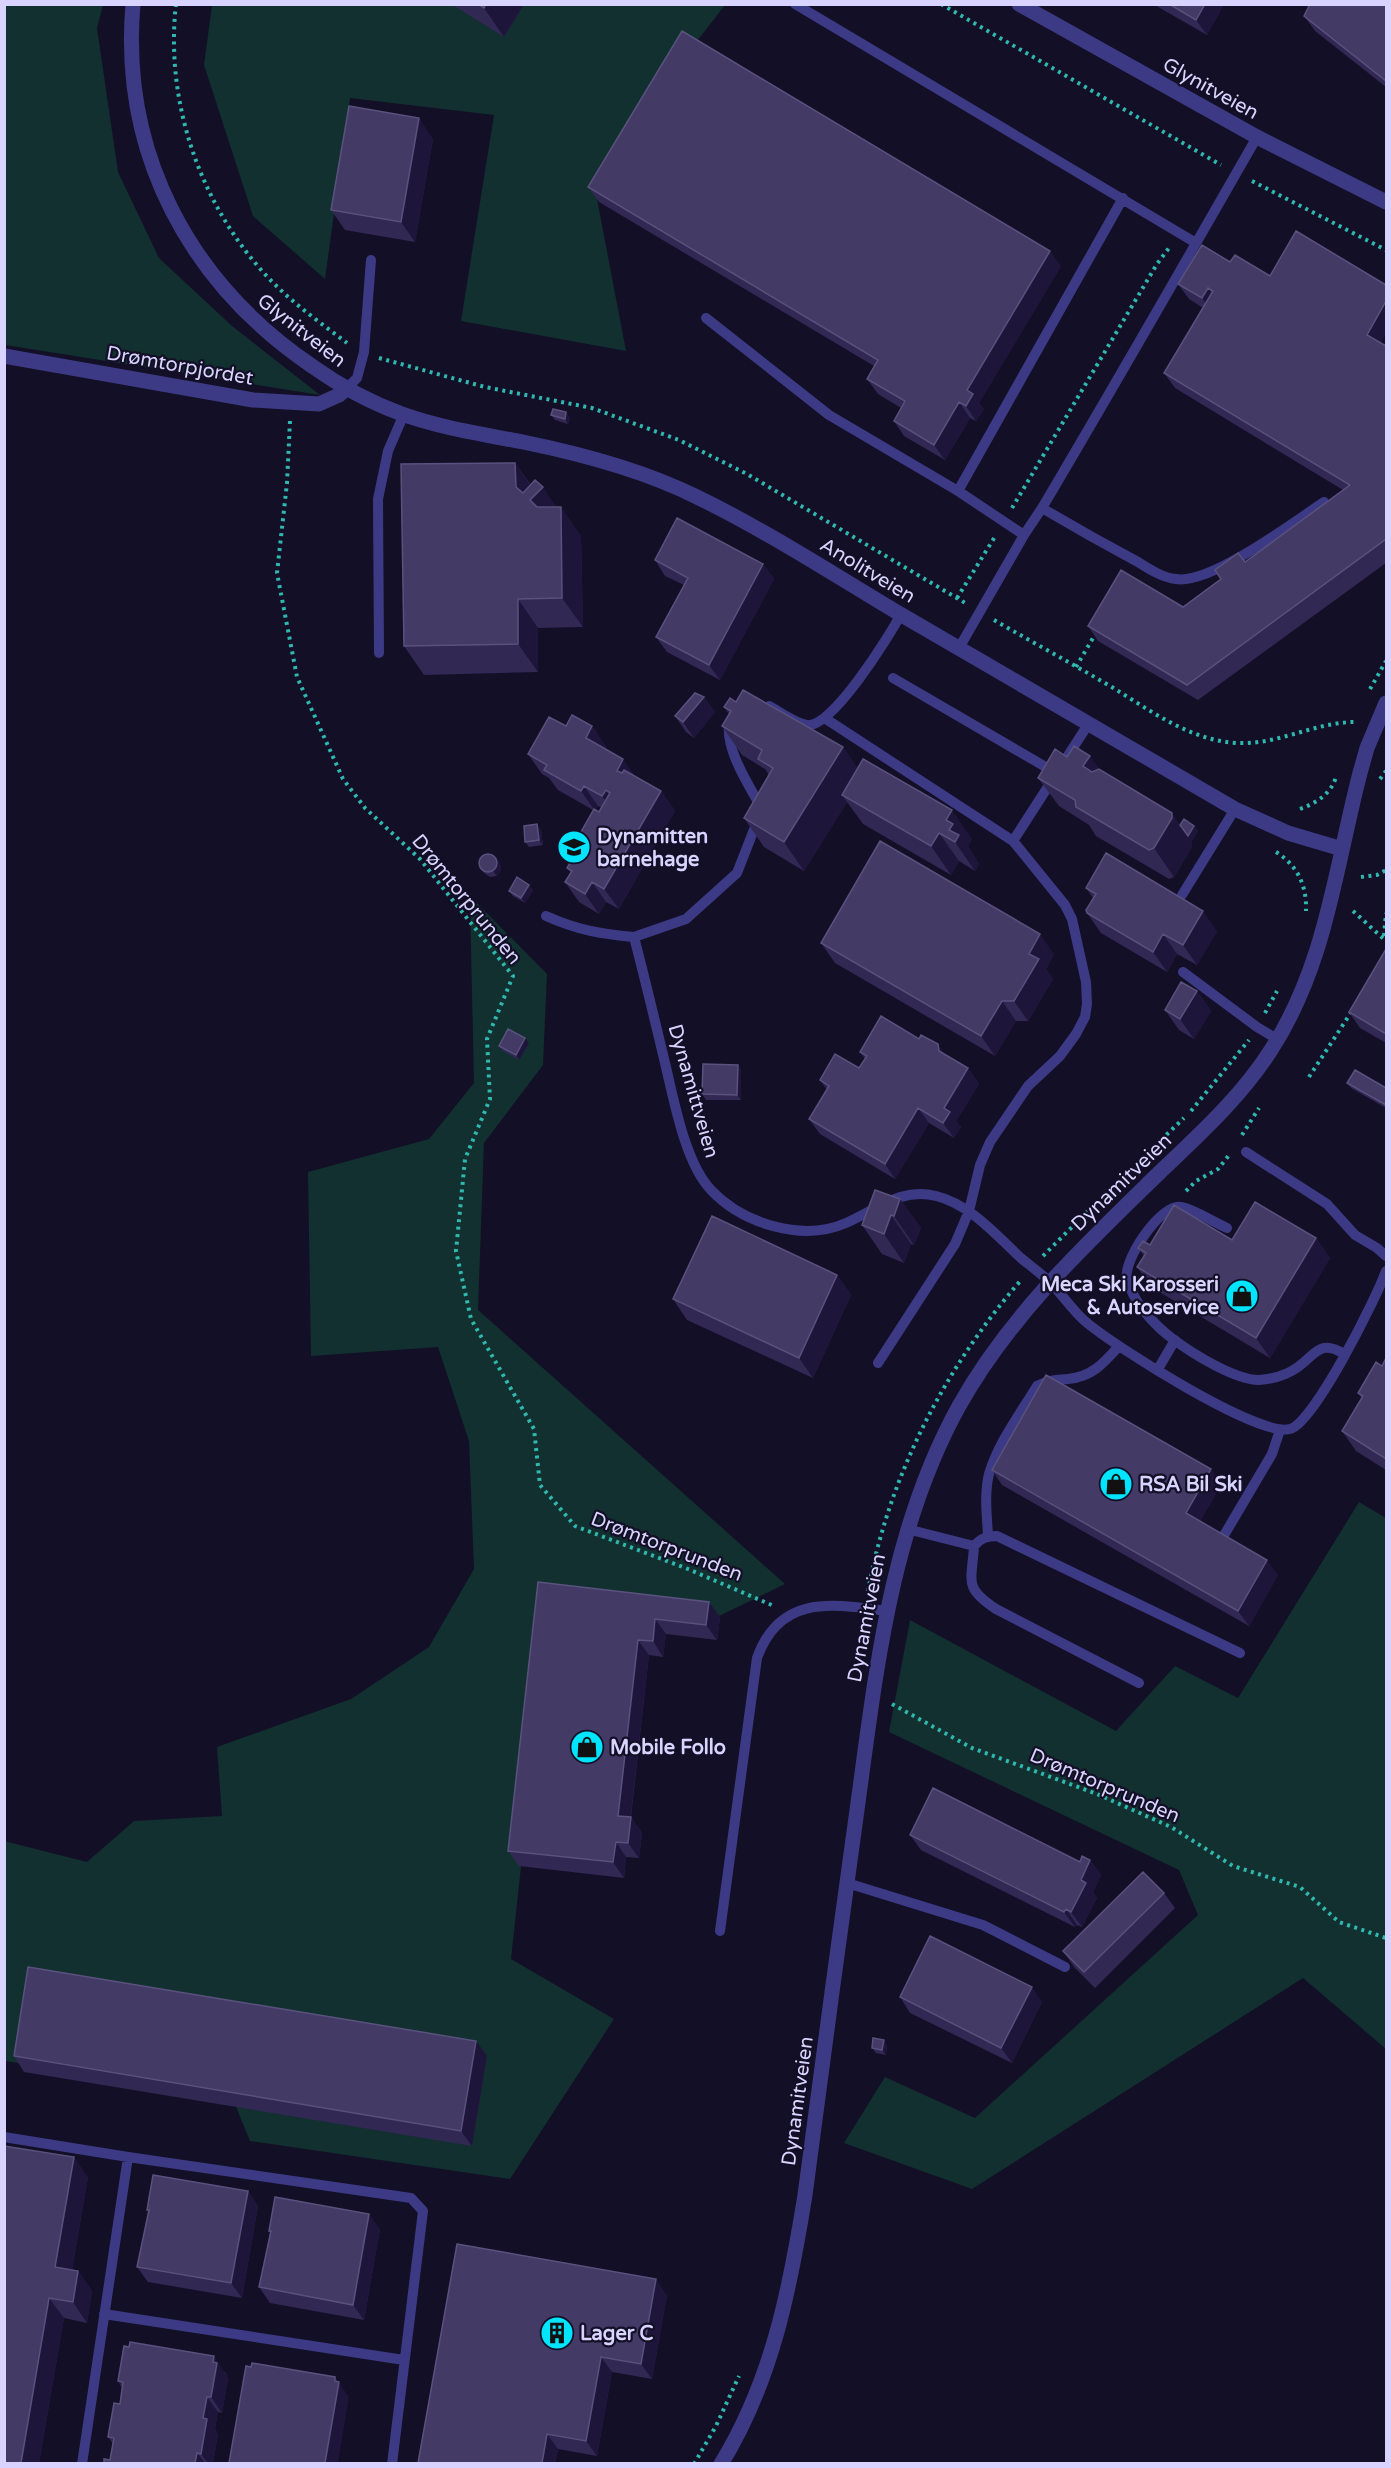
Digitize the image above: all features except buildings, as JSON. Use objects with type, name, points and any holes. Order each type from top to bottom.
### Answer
[{"type":"street","name":"Glynitveien","points":[[133,4],[132,63],[139,116],[154,171],[178,224],[211,276],[249,317],[299,358],[346,389]]},
{"type":"street","name":"Glynitveien","points":[[1019,4],[1257,137],[1386,202]]},
{"type":"street","name":"Drømtorpjordet","points":[[4,356],[254,400],[319,404],[346,389]]},
{"type":"street","name":"Anolitveien","points":[[346,389],[404,414],[438,425],[554,449],[658,479],[737,517],[1235,809],[1288,833],[1342,849]]},
{"type":"street","name":"Dynamitveien","points":[[721,2463],[738,2433],[765,2371],[775,2344],[791,2278],[805,2195],[872,1693],[900,1552],[930,1466],[960,1405],[1003,1339],[1050,1282],[1229,1104],[1253,1076],[1277,1039],[1313,966],[1330,905],[1360,773],[1375,727],[1386,703]]},
{"type":"lane","points":[[795,4],[1196,243]]},
{"type":"lane","points":[[959,648],[1177,280],[1257,137]]},
{"type":"lane","points":[[958,491],[1123,198]]},
{"type":"lane","points":[[346,389],[357,378],[363,352],[372,260]]},
{"type":"lane","points":[[706,318],[829,416],[958,491],[1024,535]]},
{"type":"lane","points":[[379,653],[378,500],[388,451],[404,414]]},
{"type":"lane","points":[[1042,508],[1128,557],[1176,580],[1195,577],[1245,555],[1324,502]]},
{"type":"lane","points":[[757,700],[807,725],[817,724],[826,719],[842,702],[901,614]]},
{"type":"lane","points":[[893,678],[1056,774]]},
{"type":"lane","points":[[546,916],[572,927],[603,934],[634,937],[686,919],[737,873],[762,809],[745,779],[732,746],[729,729],[732,714]]},
{"type":"lane","points":[[826,719],[1013,841],[1065,904],[1072,919],[1086,982],[1085,1017],[1076,1034],[1060,1056],[1028,1086],[990,1142],[980,1165],[969,1211],[955,1244],[878,1363]]},
{"type":"lane","points":[[1013,841],[1089,723]]},
{"type":"lane","points":[[1182,895],[1235,809]]},
{"type":"lane","name":"Dynamittveien","points":[[634,937],[681,1127],[700,1176],[712,1192],[751,1219],[804,1232],[827,1229],[845,1223],[902,1196],[935,1195],[969,1211],[1050,1282],[1085,1321],[1119,1346],[1241,1417],[1264,1427],[1280,1430]]},
{"type":"lane","points":[[1183,972],[1257,1027],[1277,1039]]},
{"type":"lane","points":[[1246,1152],[1327,1203],[1355,1235],[1386,1256]]},
{"type":"lane","points":[[1227,1228],[1181,1207],[1172,1208],[1163,1214],[1134,1249],[1126,1278],[1157,1327],[1174,1340],[1229,1372],[1258,1380],[1281,1377],[1298,1367],[1315,1351],[1326,1347],[1334,1348],[1344,1354]]},
{"type":"lane","points":[[1223,1537],[1272,1454],[1280,1430],[1290,1429],[1301,1423],[1324,1391],[1386,1271]]},
{"type":"lane","points":[[1158,1369],[1174,1340]]},
{"type":"lane","points":[[988,1536],[986,1505],[989,1475],[995,1457],[1036,1386],[1045,1382],[1083,1377],[1094,1372],[1119,1346]]},
{"type":"lane","points":[[907,1529],[974,1546]]},
{"type":"lane","points":[[1139,1683],[996,1609],[975,1594],[971,1585],[974,1546],[979,1539],[988,1536],[1005,1539],[1240,1653]]},
{"type":"lane","points":[[720,1931],[757,1658],[763,1642],[770,1630],[790,1614],[809,1607],[825,1606],[887,1611]]},
{"type":"lane","points":[[847,1883],[983,1925],[1065,1966]]},
{"type":"lane","points":[[4,2137],[411,2198],[423,2211],[392,2463]]},
{"type":"lane","points":[[82,2463],[128,2157]]},
{"type":"lane","points":[[105,2314],[404,2360]]},
{"type":"path","points":[[176,4],[175,62],[181,109],[194,156],[213,200],[234,235],[269,279],[307,314],[351,346],[363,352],[466,383],[592,408],[680,440],[747,474],[1180,727],[1216,741],[1254,742],[1336,723],[1355,722]]},
{"type":"path","points":[[940,4],[1236,173],[1386,250]]},
{"type":"path","points":[[957,598],[1157,264],[1181,233]]},
{"type":"path","name":"Drømtorprunden","points":[[291,403],[287,483],[277,573],[297,677],[343,779],[365,808],[420,859],[513,976],[487,1039],[490,1099],[465,1159],[456,1251],[471,1319],[534,1429],[540,1485],[575,1526],[688,1569],[790,1614]]},
{"type":"path","points":[[1076,667],[1093,638]]},
{"type":"path","points":[[1379,779],[1386,771]]},
{"type":"path","points":[[1361,877],[1377,875],[1386,870]]},
{"type":"path","points":[[1305,915],[1306,899]]},
{"type":"path","points":[[1353,911],[1385,939]]},
{"type":"path","points":[[1385,939],[1386,913]]},
{"type":"path","points":[[1161,1141],[1232,1064],[1257,1027],[1282,982]]},
{"type":"path","points":[[1309,1077],[1353,1009]]},
{"type":"path","points":[[1242,1137],[1259,1108]]},
{"type":"path","points":[[1172,1208],[1196,1181],[1218,1169],[1236,1146]]},
{"type":"path","points":[[865,1609],[871,1575],[886,1519],[910,1454],[940,1392],[1006,1297],[1032,1267],[1096,1203]]},
{"type":"path","name":"Drømtorprunden","points":[[872,1693],[972,1748],[1097,1794],[1171,1827],[1233,1866],[1300,1887],[1339,1922],[1386,1938]]},
{"type":"path","points":[[694,2463],[716,2426],[744,2365]]},
{"type":"green space","points":[[4,5],[103,5],[97,28],[118,172],[159,258],[232,326],[320,395],[5,345]]},
{"type":"green space","points":[[212,5],[725,5],[694,45],[597,199],[626,351],[461,321],[494,115],[350,98],[325,279],[253,216],[204,65]]},
{"type":"green space","points":[[476,902],[547,974],[543,1065],[484,1143],[478,1310],[785,1584],[719,1616],[550,1599],[511,1959],[614,2019],[510,2179],[250,2141],[232,2097],[5,2061],[4,1841],[87,1862],[134,1821],[222,1816],[217,1747],[351,1699],[429,1647],[474,1569],[469,1441],[438,1347],[311,1356],[308,1172],[429,1139],[474,1083],[470,903]]},
{"type":"green space","points":[[1359,1502],[1386,1518],[1386,2049],[1303,1978],[972,2189],[844,2143],[885,2077],[975,2118],[1198,1915],[1179,1870],[889,1732],[910,1620],[1116,1731],[1175,1666],[1238,1698]]},
{"type":"place","name":"Dynamitten barnehage","points":[[574,847]]},
{"type":"place","name":"Meca Ski Karosseri & Autoservice","points":[[1242,1296]]},
{"type":"place","name":"RSA Bil Ski","points":[[1116,1484]]},
{"type":"place","name":"Mobile Follo","points":[[587,1747]]},
{"type":"place","name":"Lager C","points":[[557,2333]]}]
